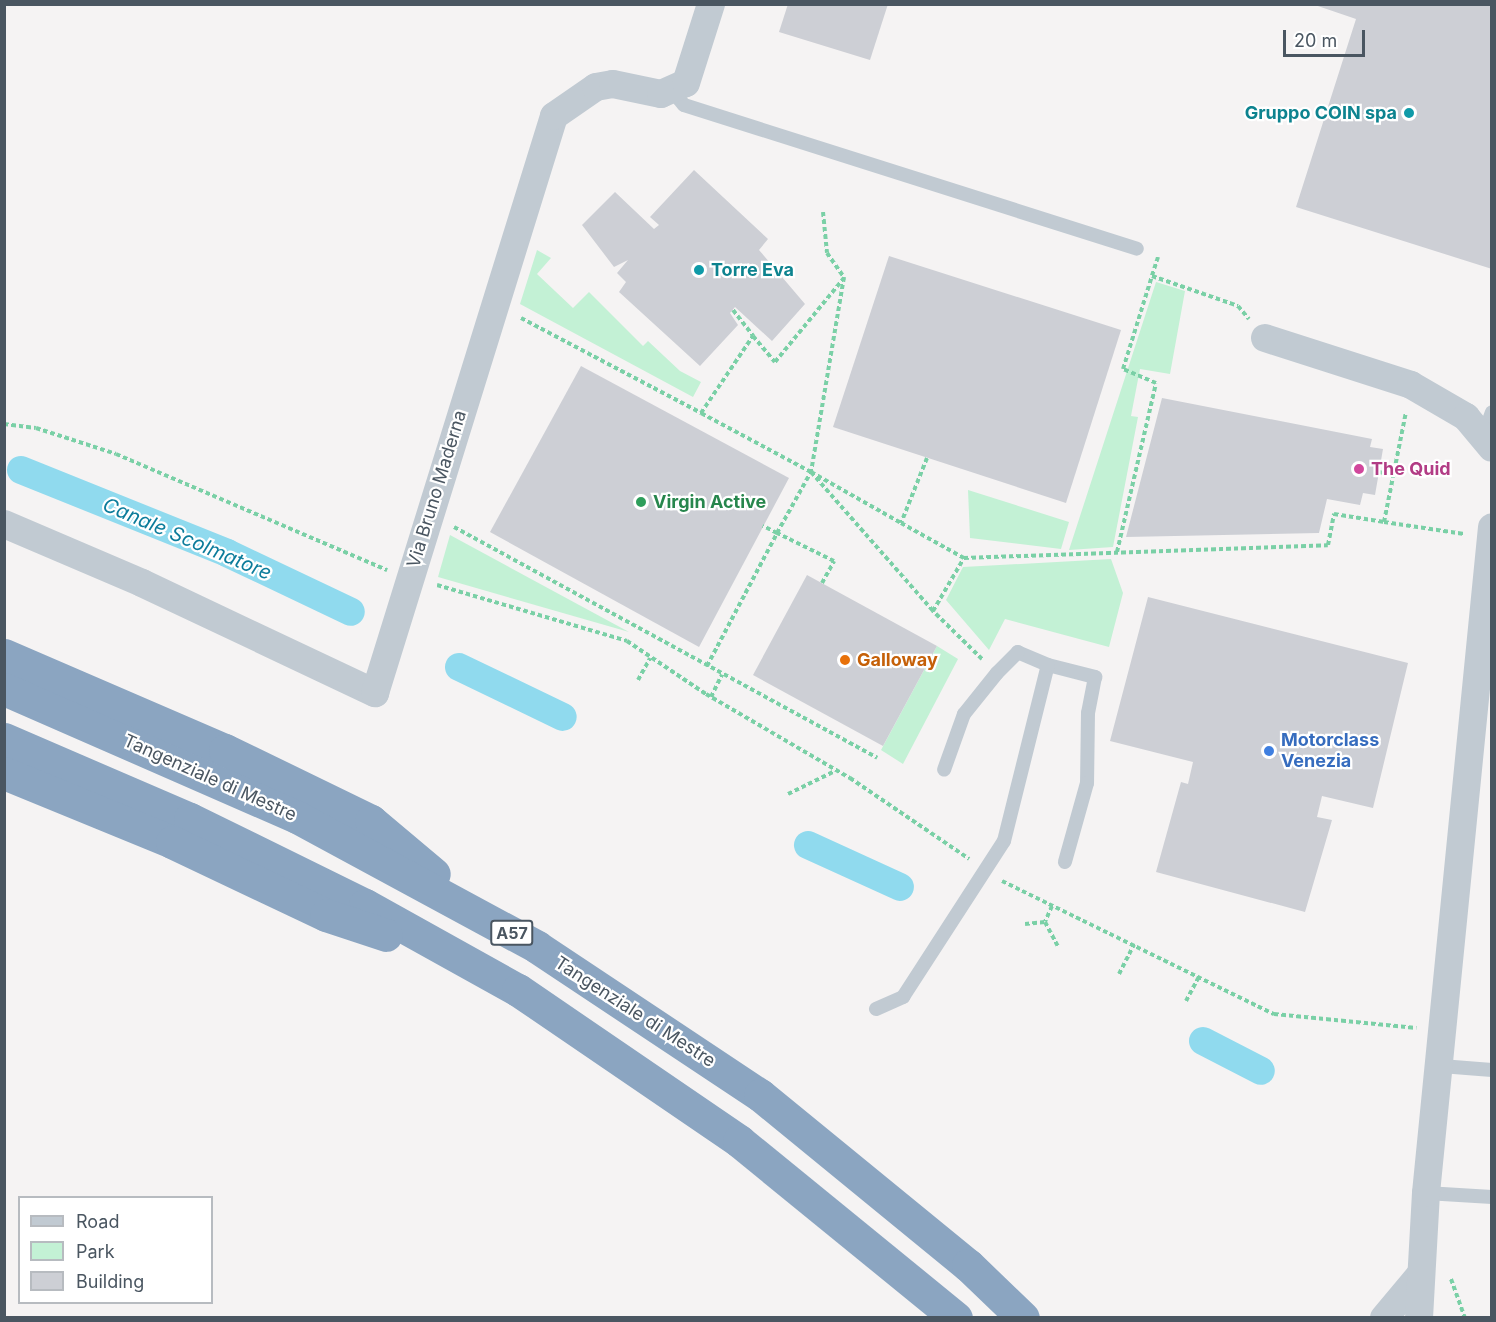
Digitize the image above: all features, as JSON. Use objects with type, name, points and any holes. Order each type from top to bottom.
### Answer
[{"type":"highway","name":"A57","points":[[4,656],[225,750],[371,821],[478,913]]},
{"type":"highway","name":"Tangenziale di Mestre","points":[[4,689],[239,790],[478,913],[760,1095],[968,1264],[1023,1317]]},
{"type":"highway","name":"A57","points":[[4,739],[190,819],[459,955],[647,1076],[739,1141],[947,1309]]},
{"type":"highway","name":"A57","points":[[4,772],[172,842],[326,915],[459,955]]},
{"type":"street","points":[[673,92],[692,71],[711,4]]},
{"type":"street","name":"Via Bruno Maderna","points":[[4,524],[142,583],[375,693],[554,117],[596,87],[613,84],[661,94],[673,92]]},
{"type":"street","points":[[1265,338],[1411,385],[1443,401],[1489,431]]},
{"type":"street","points":[[1419,1317],[1426,1193],[1445,1031],[1491,533]]},
{"type":"street","points":[[1384,1317],[1420,1275]]},
{"type":"street","points":[[1420,1275],[1439,1317]]},
{"type":"lane","points":[[673,92],[684,105],[1137,249]]},
{"type":"lane","points":[[944,770],[964,714],[997,673],[1018,652],[1048,665],[1095,677],[1088,713],[1087,783],[1065,862]]},
{"type":"lane","points":[[876,1009],[903,997],[1004,842],[1048,665]]},
{"type":"lane","points":[[1441,1066],[1491,1070]]},
{"type":"lane","points":[[1426,1193],[1491,1197]]},
{"type":"path","points":[[707,666],[811,472],[844,277],[827,253],[823,212]]},
{"type":"path","points":[[1117,552],[1156,383],[1123,369],[1158,256],[1137,249]]},
{"type":"path","points":[[1152,276],[1238,306],[1265,338]]},
{"type":"path","points":[[733,310],[775,362],[844,277]]},
{"type":"path","points":[[512,314],[811,472],[964,558],[1328,545],[1334,514],[1384,522],[1491,533]]},
{"type":"path","points":[[700,413],[753,336]]},
{"type":"path","points":[[1384,522],[1411,385]]},
{"type":"path","points":[[4,424],[36,428],[116,454],[365,563],[615,636],[835,771],[975,863]]},
{"type":"path","points":[[902,523],[927,458]]},
{"type":"path","points":[[811,472],[933,611],[997,673]]},
{"type":"path","points":[[1379,472],[1394,475]]},
{"type":"path","points":[[445,533],[448,523],[877,758]]},
{"type":"path","points":[[763,526],[834,561],[822,583]]},
{"type":"path","points":[[933,611],[964,558]]},
{"type":"path","points":[[638,680],[650,658]]},
{"type":"path","points":[[711,697],[723,674]]},
{"type":"path","points":[[788,794],[835,771]]},
{"type":"path","points":[[996,878],[1274,1014],[1445,1031]]},
{"type":"path","points":[[1045,922],[1052,906]]},
{"type":"path","points":[[1025,924],[1045,922]]},
{"type":"path","points":[[1045,922],[1058,946]]},
{"type":"path","points":[[1119,974],[1134,945]]},
{"type":"path","points":[[1186,1001],[1199,977]]},
{"type":"path","points":[[1450,1273],[1465,1317]]},
{"type":"green space","points":[[537,250],[551,258],[537,274],[573,308],[589,292],[643,346],[648,341],[680,371],[701,382],[693,397],[520,304]]},
{"type":"green space","points":[[1156,282],[1185,291],[1170,374],[1140,369],[1131,416],[1138,417],[1113,547],[1069,550]]},
{"type":"green space","points":[[968,490],[1069,522],[1061,549],[970,538]]},
{"type":"green space","points":[[450,535],[629,632],[438,577]]},
{"type":"green space","points":[[1111,559],[1123,593],[1109,647],[1005,619],[989,650],[946,600],[963,567]]},
{"type":"green space","points":[[937,646],[958,659],[903,764],[881,750]]},
{"type":"building","points":[[788,4],[888,4],[870,60],[779,32]]},
{"type":"building","name":"Gruppo COIN spa","points":[[1312,4],[1492,4],[1492,269],[1296,207],[1356,19]]},
{"type":"building","name":"Torre Eva","points":[[694,170],[768,239],[759,250],[805,304],[772,341],[735,307],[730,313],[738,325],[700,366],[619,292],[626,282],[617,273],[628,260],[614,267],[582,225],[615,192],[654,229],[659,225],[650,217]]},
{"type":"building","points":[[889,256],[1121,330],[1066,503],[833,427]]},
{"type":"building","name":"Virgin Active","points":[[581,366],[789,478],[699,647],[490,532]]},
{"type":"building","name":"The Quid","points":[[1162,398],[1372,439],[1370,447],[1383,449],[1375,495],[1363,493],[1360,505],[1327,499],[1319,533],[1126,537]]},
{"type":"building","name":"Galloway","points":[[807,575],[937,646],[883,746],[753,675]]},
{"type":"building","name":"Motorclass Venezia","points":[[1148,597],[1408,663],[1373,808],[1322,796],[1317,817],[1332,820],[1305,912],[1156,872],[1181,782],[1188,784],[1193,762],[1110,741]]},
{"type":"waterway","name":"Canale Scolmatore","points":[[21,470],[227,553],[351,612]]},
{"type":"waterway","name":"Canale Scolmatore","points":[[459,667],[563,717]]},
{"type":"waterway","name":"Canale Scolmatore","points":[[808,845],[900,887]]},
{"type":"waterway","name":"Canale Scolmatore","points":[[1203,1041],[1261,1071]]},
{"type":"place","name":"Gruppo COIN spa","points":[[1409,113]]},
{"type":"place","name":"Torre Eva","points":[[699,270]]},
{"type":"place","name":"The Quid","points":[[1359,469]]},
{"type":"place","name":"Virgin Active","points":[[641,502]]},
{"type":"place","name":"Galloway","points":[[845,660]]},
{"type":"place","name":"Motorclass Venezia","points":[[1269,751]]}]
